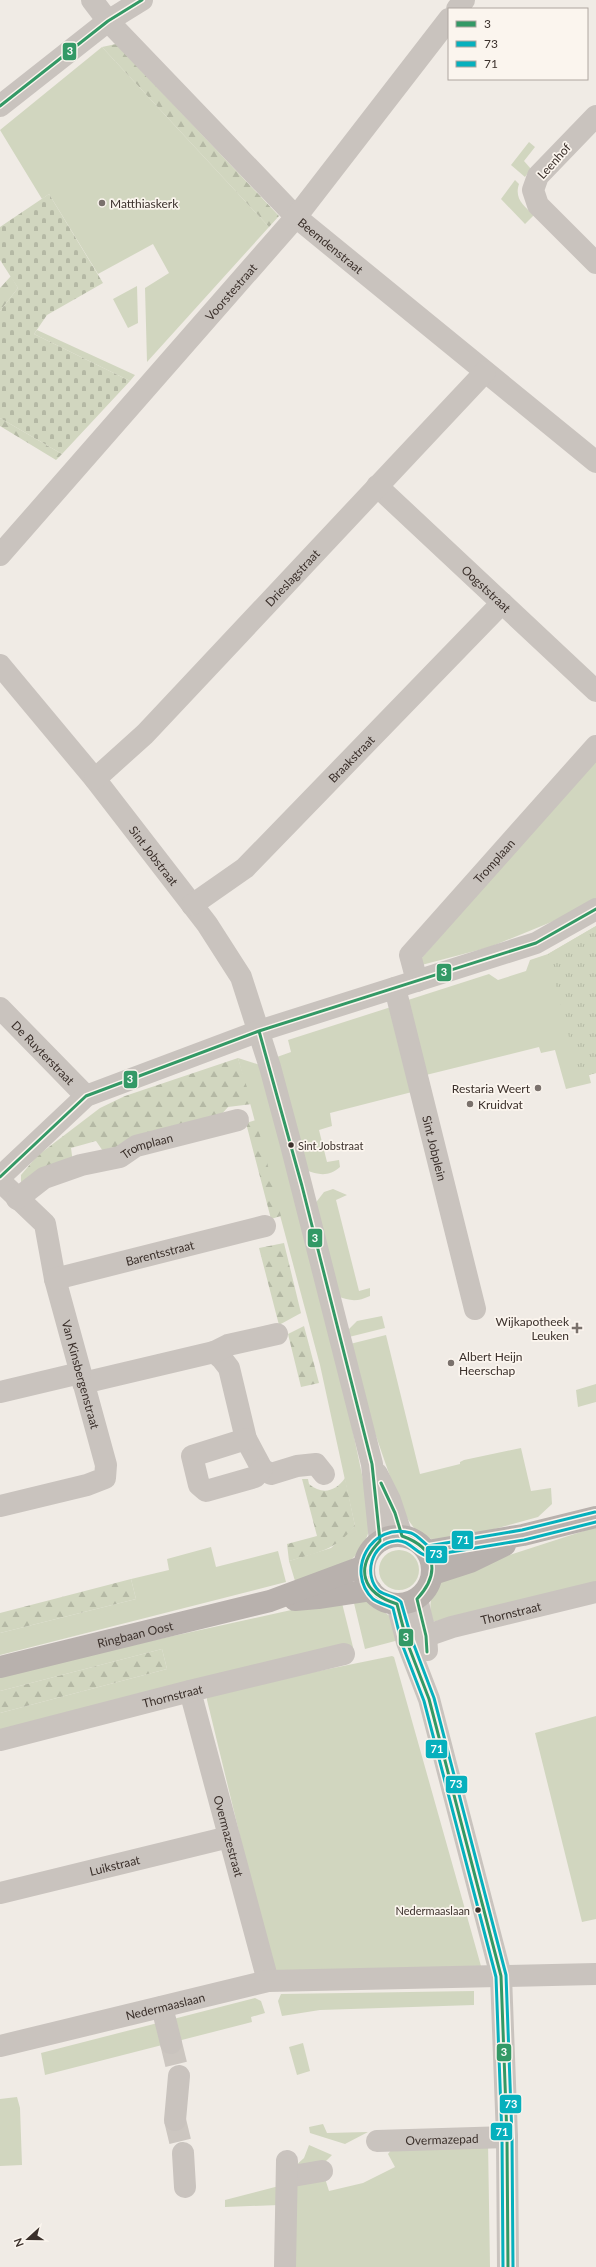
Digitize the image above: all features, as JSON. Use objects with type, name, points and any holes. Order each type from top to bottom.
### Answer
[{"type":"main road","points":[[427,1551],[523,1536],[596,1517]]},
{"type":"main road","points":[[402,1536],[421,1544],[427,1551],[431,1558],[433,1574],[427,1588],[407,1602],[387,1602],[370,1590],[366,1583],[364,1566],[372,1548],[380,1541],[387,1537],[402,1536]]},
{"type":"main road","points":[[433,1574],[470,1562],[523,1536]]},
{"type":"main road","name":"Ringbaan Oost","points":[[0,1668],[270,1601],[364,1566]]},
{"type":"main road","name":"Ringbaan Oost","points":[[270,1601],[318,1598],[370,1590]]},
{"type":"street","name":"Beemdenstraat","points":[[92,0],[108,20],[296,217],[596,462]]},
{"type":"street","points":[[0,106],[108,20],[142,0]]},
{"type":"street","points":[[458,8],[464,0]]},
{"type":"street","name":"Voorstestraat","points":[[0,555],[296,217],[448,20]]},
{"type":"street","name":"Leenhof","points":[[596,116],[538,176],[533,190],[538,205],[596,263]]},
{"type":"street","name":"Drieslagstraat","points":[[95,779],[145,734],[485,372]]},
{"type":"street","name":"Oogststraat","points":[[377,486],[596,691]]},
{"type":"street","name":"Braakstraat","points":[[192,905],[245,868],[502,603]]},
{"type":"street","name":"Sint Jobstraat","points":[[0,665],[95,779],[192,905],[241,977],[259,1031],[302,1186],[372,1464],[380,1541]]},
{"type":"street","name":"Tromplaan","points":[[417,981],[410,955],[596,746]]},
{"type":"street","points":[[0,1177],[86,1096],[259,1031],[536,943],[596,909]]},
{"type":"street","name":"Sint Jobplein","points":[[395,988],[475,1309]]},
{"type":"street","name":"De Ruyterstraat","points":[[0,1008],[86,1096]]},
{"type":"street","name":"Tromplaan","points":[[18,1198],[44,1178],[81,1165],[120,1157],[136,1146],[238,1120]]},
{"type":"street","name":"Van Kinsbergenstraat","points":[[0,1182],[44,1224],[55,1279],[81,1378],[106,1464],[105,1478],[0,1506]]},
{"type":"street","name":"Barentsstraat","points":[[55,1279],[265,1226]]},
{"type":"street","points":[[0,1392],[214,1352],[228,1345],[277,1334]]},
{"type":"street","points":[[214,1352],[222,1358],[228,1368],[246,1439],[262,1469],[271,1474],[297,1466],[316,1464],[324,1474]]},
{"type":"street","points":[[246,1439],[192,1456],[199,1485],[206,1491],[255,1477],[262,1469]]},
{"type":"street","name":"Sint Jobstraat","points":[[372,1464],[390,1500],[402,1536]]},
{"type":"street","name":"Thornstraat","points":[[426,1636],[452,1627],[596,1592]]},
{"type":"street","points":[[407,1602],[426,1636],[429,1699]]},
{"type":"street","points":[[407,1602],[407,1642],[429,1699],[501,1976],[507,2137],[508,2267]]},
{"type":"street","name":"Thornstraat","points":[[0,1740],[190,1691],[344,1654]]},
{"type":"street","name":"Overmazestraat","points":[[190,1691],[268,1981]]},
{"type":"street","name":"Luikstraat","points":[[0,1893],[229,1837]]},
{"type":"street","name":"Nedermaaslaan","points":[[0,2046],[268,1981],[596,1974]]},
{"type":"street","points":[[162,2007],[171,2043]]},
{"type":"street","points":[[175,2120],[179,2076]]},
{"type":"street","name":"Overmazepad","points":[[377,2140],[507,2137]]},
{"type":"street","points":[[183,2153],[185,2187]]},
{"type":"street","points":[[285,2267],[287,2169],[322,2171]]},
{"type":"green space","points":[[116,44],[279,216],[269,227],[102,47]]},
{"type":"green space","points":[[102,47],[269,227],[147,362],[145,288],[169,273],[153,244],[98,274],[49,194],[42,199],[0,130]]},
{"type":"green space","points":[[529,142],[535,147],[524,161],[531,169],[525,177],[511,165]]},
{"type":"green space","points":[[515,180],[519,184],[518,194],[521,202],[534,215],[525,224],[501,199]]},
{"type":"green space","points":[[49,194],[103,283],[47,315],[34,334],[130,381],[62,454],[0,418],[0,311],[18,288],[0,260],[0,227]]},
{"type":"green space","points":[[11,276],[18,288],[0,311],[0,288]]},
{"type":"green space","points":[[137,286],[138,323],[128,328],[113,299]]},
{"type":"green space","points":[[37,330],[135,375],[130,381],[34,334]]},
{"type":"green space","points":[[0,418],[62,454],[56,460],[0,426]]},
{"type":"green space","points":[[596,755],[596,898],[566,916],[490,947],[414,967]]},
{"type":"green space","points":[[596,926],[596,1073],[589,1075],[591,1083],[566,1089],[555,1050],[541,1053],[539,1047],[426,1075],[408,1000],[489,974],[498,980],[526,971],[530,960],[548,954]]},
{"type":"green space","points":[[596,926],[596,1073],[579,1077],[548,954]]},
{"type":"green space","points":[[391,1007],[412,1092],[330,1113],[332,1126],[319,1130],[327,1162],[339,1160],[340,1167],[328,1174],[315,1173],[306,1170],[277,1057],[291,1052],[288,1040]]},
{"type":"green space","points":[[238,1058],[260,1065],[338,1361],[372,1522],[360,1550],[353,1559],[334,1570],[295,1581],[289,1561],[331,1548],[355,1526],[320,1365]]},
{"type":"green space","points":[[238,1058],[252,1104],[228,1107],[220,1116],[105,1154],[96,1141],[71,1148],[73,1163],[21,1190],[21,1175],[37,1156],[100,1108],[125,1096]]},
{"type":"green space","points":[[256,1120],[281,1216],[271,1219],[246,1123]]},
{"type":"green space","points":[[333,1189],[347,1195],[336,1200],[359,1291],[370,1288],[370,1296],[357,1300],[350,1300],[337,1296],[314,1205],[324,1192]]},
{"type":"green space","points":[[284,1243],[301,1313],[279,1325],[259,1248]]},
{"type":"green space","points":[[382,1316],[385,1328],[349,1337],[348,1330],[357,1321]]},
{"type":"green space","points":[[304,1326],[319,1383],[301,1387],[288,1334]]},
{"type":"green space","points":[[386,1335],[420,1474],[460,1464],[460,1462],[464,1460],[521,1448],[531,1491],[551,1488],[552,1504],[538,1517],[461,1538],[431,1539],[414,1528],[402,1511],[368,1413],[350,1344]]},
{"type":"green space","points":[[596,1384],[596,1402],[578,1407],[576,1390]]},
{"type":"green space","points":[[345,1478],[355,1526],[333,1546],[318,1553],[289,1561],[287,1544],[317,1536],[302,1479],[308,1479],[309,1484],[323,1491],[333,1489]]},
{"type":"green space","points":[[596,1527],[596,1583],[432,1622],[431,1605],[434,1592],[443,1581],[457,1572]]},
{"type":"green space","points":[[211,1547],[216,1567],[278,1551],[286,1582],[0,1655],[0,1633],[136,1599],[131,1579],[169,1570],[167,1559]]},
{"type":"green space","points":[[403,1550],[410,1553],[416,1559],[419,1570],[418,1578],[410,1587],[403,1590],[395,1590],[388,1587],[380,1578],[379,1566],[382,1559],[391,1551]]},
{"type":"green space","points":[[131,1579],[136,1599],[0,1633],[0,1613]]},
{"type":"green space","points":[[341,1599],[354,1651],[0,1734],[0,1713],[167,1669],[162,1649],[0,1691],[0,1674]]},
{"type":"green space","points":[[353,1599],[367,1600],[391,1617],[399,1640],[365,1649]]},
{"type":"green space","points":[[162,1649],[167,1669],[0,1713],[0,1691]]},
{"type":"green space","points":[[392,1656],[394,1657],[481,1966],[273,1972],[207,1700],[207,1694]]},
{"type":"green space","points":[[596,1716],[596,1919],[582,1922],[535,1733]]},
{"type":"green space","points":[[474,1991],[474,2005],[320,2010],[282,2016],[278,2001],[281,1994]]},
{"type":"green space","points":[[255,1998],[261,2001],[265,2013],[251,2017],[252,2022],[45,2075],[41,2053]]},
{"type":"green space","points":[[303,2043],[310,2071],[297,2075],[289,2047]]},
{"type":"green space","points":[[17,2097],[20,2108],[22,2165],[0,2166],[0,2099]]},
{"type":"green space","points":[[323,2124],[327,2133],[368,2132],[345,2144],[310,2133],[309,2127]]},
{"type":"green space","points":[[488,2141],[490,2267],[291,2267],[293,2168],[304,2158],[309,2145],[332,2155],[321,2166],[329,2191],[363,2183],[395,2167],[388,2154],[396,2144]]},
{"type":"green space","points":[[279,2186],[279,2205],[225,2207],[225,2200]]},
{"type":"tunnel","points":[[171,2043],[179,2076]]},
{"type":"tunnel","points":[[175,2120],[183,2153]]},
{"type":"transit line","name":"3","points":[[0,106],[108,21],[142,0]]},
{"type":"transit line","name":"3","points":[[0,1177],[86,1096],[259,1031],[536,943],[596,909]]},
{"type":"transit line","name":"3","points":[[259,1031],[302,1186],[372,1464],[380,1541],[372,1551],[367,1561],[365,1570],[366,1578],[369,1586],[376,1593],[397,1604],[407,1642],[429,1699],[501,1976],[507,2137],[508,2267]]},
{"type":"transit line","name":"3","points":[[381,1483],[395,1513],[402,1536],[422,1547],[428,1554],[431,1562],[432,1571],[430,1580],[417,1599],[426,1636],[427,1652]]},
{"type":"transit line","name":"71","points":[[503,2267],[502,2137],[496,1977],[424,1701],[402,1644],[393,1608],[377,1602],[365,1588],[361,1575],[362,1563],[366,1551],[374,1541],[385,1534],[397,1531],[411,1533],[428,1546],[522,1530],[595,1512]]},
{"type":"transit line","name":"73","points":[[513,2267],[512,2137],[506,1975],[434,1698],[412,1640],[401,1602],[396,1598],[379,1591],[374,1585],[371,1577],[371,1569],[372,1561],[380,1548],[387,1543],[395,1541],[404,1542],[427,1556],[524,1540],[596,1522]]},
{"type":"place","name":"Matthiaskerk","points":[[102,203]]},
{"type":"place","name":"Restaria Weert","points":[[538,1088]]},
{"type":"place","name":"Kruidvat","points":[[470,1104]]},
{"type":"place","name":"Sint Jobstraat","points":[[291,1145]]},
{"type":"place","name":"Wijkapotheek Leuken","points":[[577,1328]]},
{"type":"place","name":"Albert Heijn Heerschap","points":[[451,1363]]},
{"type":"place","name":"Nedermaaslaan","points":[[478,1910]]}]
